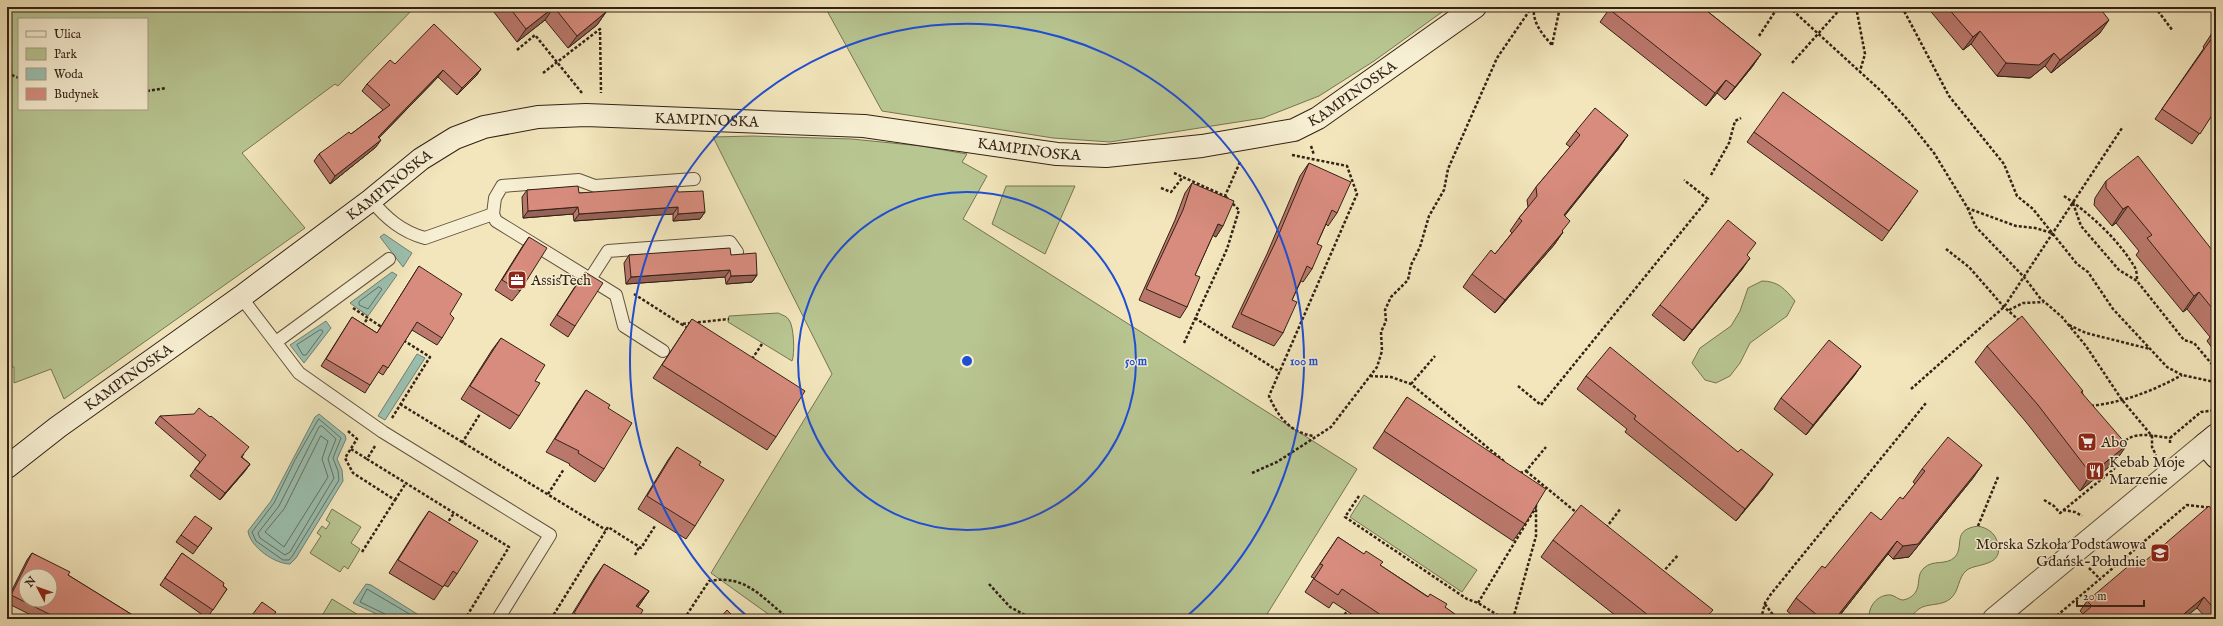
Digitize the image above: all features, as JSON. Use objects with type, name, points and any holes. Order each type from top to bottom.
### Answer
[{"type":"street","name":"KAMPINOSKA","points":[[7,467],[58,427],[241,297],[371,200],[421,159],[455,138],[484,127],[538,117],[594,116],[864,126],[1057,154],[1106,156],[1202,146],[1294,130],[1318,118],[1475,7]]},
{"type":"street","points":[[1994,619],[2212,445]]},
{"type":"lane","points":[[663,352],[624,326],[616,295],[496,221],[493,214],[495,198],[502,186],[579,180],[595,186],[694,179]]},
{"type":"lane","points":[[371,200],[388,219],[414,235],[425,238],[493,214]]},
{"type":"lane","points":[[590,279],[608,251],[730,242],[737,252]]},
{"type":"lane","points":[[276,342],[389,259]]},
{"type":"lane","points":[[241,297],[299,373],[383,432],[550,535],[498,619]]},
{"type":"path","points":[[1533,7],[1533,14],[1540,32],[1552,45],[1560,7]]},
{"type":"path","points":[[1252,473],[1277,462],[1313,436],[1323,434],[1331,427],[1380,362],[1381,332],[1386,321],[1385,310],[1391,297],[1408,280],[1411,265],[1420,247],[1429,216],[1444,190],[1448,169],[1497,58],[1533,7]]},
{"type":"path","points":[[1759,36],[1778,7]]},
{"type":"path","points":[[1789,7],[1860,71],[1906,118],[1934,153],[1967,207],[1976,227],[2024,277],[2044,302],[2067,324],[2086,346],[2122,400],[2152,436],[2152,447],[2158,457]]},
{"type":"path","points":[[1792,63],[1818,32],[1842,7]]},
{"type":"path","points":[[1856,7],[1865,54],[1860,71]]},
{"type":"path","points":[[1902,7],[1949,96],[2004,164],[2017,196],[2033,209],[2077,264],[2088,272],[2113,309],[2167,367],[2182,375],[2210,381],[2216,385]]},
{"type":"path","points":[[2155,7],[2173,31]]},
{"type":"path","points":[[543,73],[600,29],[601,98]]},
{"type":"path","points":[[517,50],[535,35],[586,98]]},
{"type":"path","points":[[7,74],[18,78]]},
{"type":"path","points":[[148,91],[166,88]]},
{"type":"path","points":[[1711,175],[1713,168],[1724,155],[1735,121],[1741,118]]},
{"type":"path","points":[[1911,389],[2004,307],[2122,128]]},
{"type":"path","points":[[1287,153],[1347,166],[1357,194],[1270,396],[1275,410],[1282,420],[1296,430],[1313,436]]},
{"type":"path","points":[[1225,196],[1241,160],[1234,162]]},
{"type":"path","points":[[1174,173],[1225,196],[1239,210],[1227,249],[1184,343]]},
{"type":"path","points":[[1161,188],[1171,192],[1183,177]]},
{"type":"path","points":[[1518,386],[1541,405],[1708,199],[1684,180]]},
{"type":"path","points":[[2064,196],[2101,226],[2135,267],[2137,281]]},
{"type":"path","points":[[2073,203],[2081,226],[2118,270],[2137,281],[2184,340],[2194,343],[2216,369]]},
{"type":"path","points":[[1967,207],[2016,226],[2035,228],[2053,233]]},
{"type":"path","points":[[1946,249],[1969,267],[2004,307],[2022,322]]},
{"type":"path","points":[[2009,310],[2023,303],[2044,302]]},
{"type":"path","points":[[362,327],[368,318]]},
{"type":"path","points":[[1196,318],[1280,372]]},
{"type":"path","points":[[694,332],[681,324],[729,319]]},
{"type":"path","points":[[2067,324],[2086,333],[2151,350]]},
{"type":"path","points":[[751,360],[762,344]]},
{"type":"path","points":[[1411,384],[1435,356]]},
{"type":"path","points":[[2088,407],[2122,400],[2156,390],[2182,375]]},
{"type":"path","points":[[1369,376],[1391,377],[1411,384],[1507,463]]},
{"type":"path","points":[[1761,619],[1765,603],[1926,403]]},
{"type":"path","points":[[400,404],[606,530]]},
{"type":"path","points":[[462,443],[480,414]]},
{"type":"path","points":[[2120,446],[2127,438],[2133,435],[2170,438]]},
{"type":"path","points":[[1513,468],[1519,473],[1526,471],[1546,446]]},
{"type":"path","points":[[351,449],[367,459]]},
{"type":"path","points":[[2063,510],[2114,469],[2114,457]]},
{"type":"path","points":[[345,458],[353,473],[395,500]]},
{"type":"path","points":[[548,494],[564,469]]},
{"type":"path","points":[[1526,471],[1579,514]]},
{"type":"path","points":[[1532,476],[1532,482]]},
{"type":"path","points":[[1978,526],[1998,477]]},
{"type":"path","points":[[362,552],[406,483]]},
{"type":"path","points":[[1359,496],[1345,517],[1467,599],[1478,602],[1504,619]]},
{"type":"path","points":[[1513,619],[1536,536],[1537,506],[1535,500]]},
{"type":"path","points":[[2044,500],[2060,512],[2063,510],[2080,514],[2084,518]]},
{"type":"path","points":[[2053,619],[2187,505],[2213,508],[2216,512]]},
{"type":"path","points":[[1478,602],[1537,506]]},
{"type":"path","points":[[1602,533],[1622,508]]},
{"type":"path","points":[[444,529],[454,513]]},
{"type":"path","points":[[634,555],[639,547],[641,548],[655,526]]},
{"type":"path","points":[[551,619],[608,527],[639,547]]},
{"type":"path","points":[[1658,578],[1678,555]]},
{"type":"path","points":[[2084,561],[2100,579]]},
{"type":"path","points":[[684,619],[709,581],[722,579],[734,580],[748,586],[789,619]]},
{"type":"path","points":[[989,584],[1010,607],[1025,615],[1027,619]]},
{"type":"path","points":[[1765,603],[1776,619]]},
{"type":"path","points":[[1344,618],[1347,611]]},
{"type":"green space","points":[[7,7],[415,7],[338,86],[335,84],[242,153],[305,228],[64,399],[51,369],[14,383],[14,367],[7,366]]},
{"type":"green space","points":[[825,7],[1449,7],[1374,61],[1319,96],[1263,118],[1110,142],[1053,138],[882,111]]},
{"type":"green space","points":[[753,136],[852,139],[921,146],[967,154],[962,162],[987,176],[963,219],[1357,469],[1264,619],[775,619],[711,573],[832,374],[713,137]]},
{"type":"green space","points":[[1006,186],[1075,186],[1045,254],[992,224]]},
{"type":"green space","points":[[1762,281],[1772,282],[1781,286],[1795,301],[1787,316],[1750,343],[1740,363],[1730,376],[1716,383],[1705,380],[1692,363],[1700,348],[1731,326],[1740,311],[1748,288]]},
{"type":"green space","points":[[778,313],[787,318],[791,323],[794,340],[792,361],[728,322],[729,316]]},
{"type":"green space","points":[[1364,495],[1477,570],[1462,592],[1350,517]]},
{"type":"green space","points":[[332,509],[361,527],[351,543],[360,549],[348,569],[344,566],[340,572],[310,553],[321,536],[317,533],[322,526],[326,529],[330,523],[326,520]]},
{"type":"green space","points":[[1978,526],[1987,529],[1994,535],[1999,549],[1997,556],[1989,563],[1967,570],[1950,599],[1940,604],[1919,609],[1911,619],[1869,619],[1870,610],[1874,602],[1878,599],[1886,595],[1891,595],[1902,600],[1908,599],[1913,595],[1917,590],[1920,574],[1924,568],[1931,564],[1951,560],[1955,557],[1958,552],[1961,534],[1970,528]]},
{"type":"green space","points":[[332,599],[365,619],[320,619]]},
{"type":"water","points":[[384,234],[412,253],[403,267],[380,237]]},
{"type":"water","points":[[392,272],[397,275],[368,316],[350,303]]},
{"type":"water","points":[[326,321],[331,328],[304,363],[290,345]]},
{"type":"water","points":[[417,354],[425,358],[385,420],[378,416]]},
{"type":"water","points":[[319,414],[345,435],[346,439],[337,459],[342,470],[343,481],[296,558],[290,564],[284,563],[264,554],[253,543],[248,531],[271,501],[315,417]]},
{"type":"water","points":[[366,584],[371,585],[425,619],[387,619],[353,603]]},
{"type":"building","points":[[509,7],[554,7],[526,29]]},
{"type":"building","points":[[554,7],[602,7],[606,12],[577,36]]},
{"type":"building","points":[[1611,7],[1702,7],[1761,54],[1735,87],[1726,80],[1715,93],[1609,9]]},
{"type":"building","points":[[1947,7],[2099,7],[2109,20],[2060,60],[2054,53],[2039,65],[2006,63],[1980,31],[1973,37]]},
{"type":"building","points":[[434,24],[481,69],[462,88],[443,70],[378,137],[381,140],[335,176],[319,154],[349,132],[351,134],[390,105],[367,84],[390,60],[395,64]]},
{"type":"building","points":[[2216,28],[2216,109],[2200,134],[2162,109],[2212,38],[2210,36]]},
{"type":"building","points":[[1783,92],[1918,191],[1889,231],[1754,132]]},
{"type":"building","points":[[1595,108],[1628,135],[1564,215],[1570,221],[1562,231],[1563,232],[1505,300],[1472,274],[1491,250],[1495,254],[1522,221],[1519,218],[1537,196],[1536,187],[1580,135],[1576,131]]},
{"type":"building","points":[[2138,156],[2216,255],[2216,313],[2199,292],[2194,296],[2147,238],[2152,235],[2128,206],[2123,209],[2106,188],[2106,181]]},
{"type":"building","points":[[1309,163],[1351,182],[1337,213],[1332,210],[1317,244],[1322,246],[1312,269],[1307,266],[1292,300],[1297,302],[1283,333],[1241,314],[1276,241]]},
{"type":"building","points":[[1192,183],[1234,201],[1223,226],[1218,224],[1195,275],[1200,277],[1187,307],[1146,289],[1183,210]]},
{"type":"building","points":[[578,186],[579,193],[677,186],[678,192],[703,191],[705,212],[678,214],[678,207],[579,214],[578,207],[528,211],[527,190]]},
{"type":"building","points":[[1728,220],[1756,243],[1747,255],[1750,258],[1692,330],[1660,305]]},
{"type":"building","points":[[529,237],[547,248],[520,291],[502,280]]},
{"type":"building","points":[[730,248],[731,255],[756,253],[757,275],[731,276],[730,270],[631,277],[629,255]]},
{"type":"building","points":[[419,266],[462,294],[450,314],[454,318],[442,338],[417,322],[388,368],[383,365],[370,385],[326,359],[352,317],[377,333]]},
{"type":"building","points":[[585,272],[603,283],[575,326],[557,315]]},
{"type":"building","points":[[2022,316],[2083,391],[2081,392],[2127,445],[2091,474],[2038,405],[1987,346]]},
{"type":"building","points":[[692,319],[805,391],[776,437],[662,365]]},
{"type":"building","points":[[501,338],[545,365],[535,381],[540,383],[519,416],[470,386]]},
{"type":"building","points":[[1829,340],[1861,366],[1813,425],[1781,398]]},
{"type":"building","points":[[1610,347],[1738,452],[1741,449],[1773,474],[1745,509],[1634,419],[1636,416],[1586,376]]},
{"type":"building","points":[[586,390],[610,405],[608,408],[632,423],[604,469],[578,453],[579,451],[555,439]]},
{"type":"building","points":[[1407,397],[1546,489],[1525,524],[1384,431]]},
{"type":"building","points":[[199,408],[249,447],[241,457],[250,464],[225,493],[195,469],[206,455],[160,416],[194,414]]},
{"type":"building","points":[[1948,437],[1982,465],[1918,544],[1903,546],[1897,541],[1835,619],[1822,619],[1796,598],[1822,566],[1825,568],[1871,512],[1881,520],[1900,497],[1903,499],[1925,471],[1922,469]]},
{"type":"building","points":[[677,447],[701,462],[699,465],[724,480],[695,526],[647,496]]},
{"type":"building","points":[[1581,505],[1713,610],[1705,619],[1653,619],[1553,540]]},
{"type":"building","points":[[2209,506],[2216,514],[2216,611],[2204,597],[2178,619],[2077,619],[2092,606],[2087,601],[2132,563],[2137,568]]},
{"type":"building","points":[[429,511],[478,541],[457,574],[453,571],[443,587],[398,560]]},
{"type":"building","points":[[195,516],[212,528],[198,547],[181,535]]},
{"type":"building","points":[[1338,537],[1364,554],[1366,551],[1383,562],[1380,565],[1428,597],[1430,594],[1447,604],[1445,607],[1462,619],[1387,619],[1342,589],[1338,595],[1314,579],[1323,565],[1320,564]]},
{"type":"building","points":[[32,553],[70,572],[68,575],[139,619],[59,619],[37,608],[58,608],[58,568],[24,568]]},
{"type":"building","points":[[182,553],[224,583],[223,586],[227,589],[213,610],[165,578]]},
{"type":"building","points":[[604,564],[649,591],[636,606],[643,610],[638,619],[584,619],[574,613]]},
{"type":"building","points":[[18,581],[18,598],[11,595]]},
{"type":"building","points":[[262,602],[276,612],[271,619],[249,619]]},
{"type":"building","points":[[727,610],[736,619],[719,619]]},
{"type":"building","points":[[1546,614],[1553,619],[1543,619]]},
{"type":"place","name":"AssisTech","points":[[517,280]]},
{"type":"place","name":"Abo","points":[[2087,442]]},
{"type":"place","name":"Kebab Moje Marzenie","points":[[2095,471]]},
{"type":"place","name":"Morska Szkoła Podstawowa Gdańsk-Południe","points":[[2160,553]]}]
